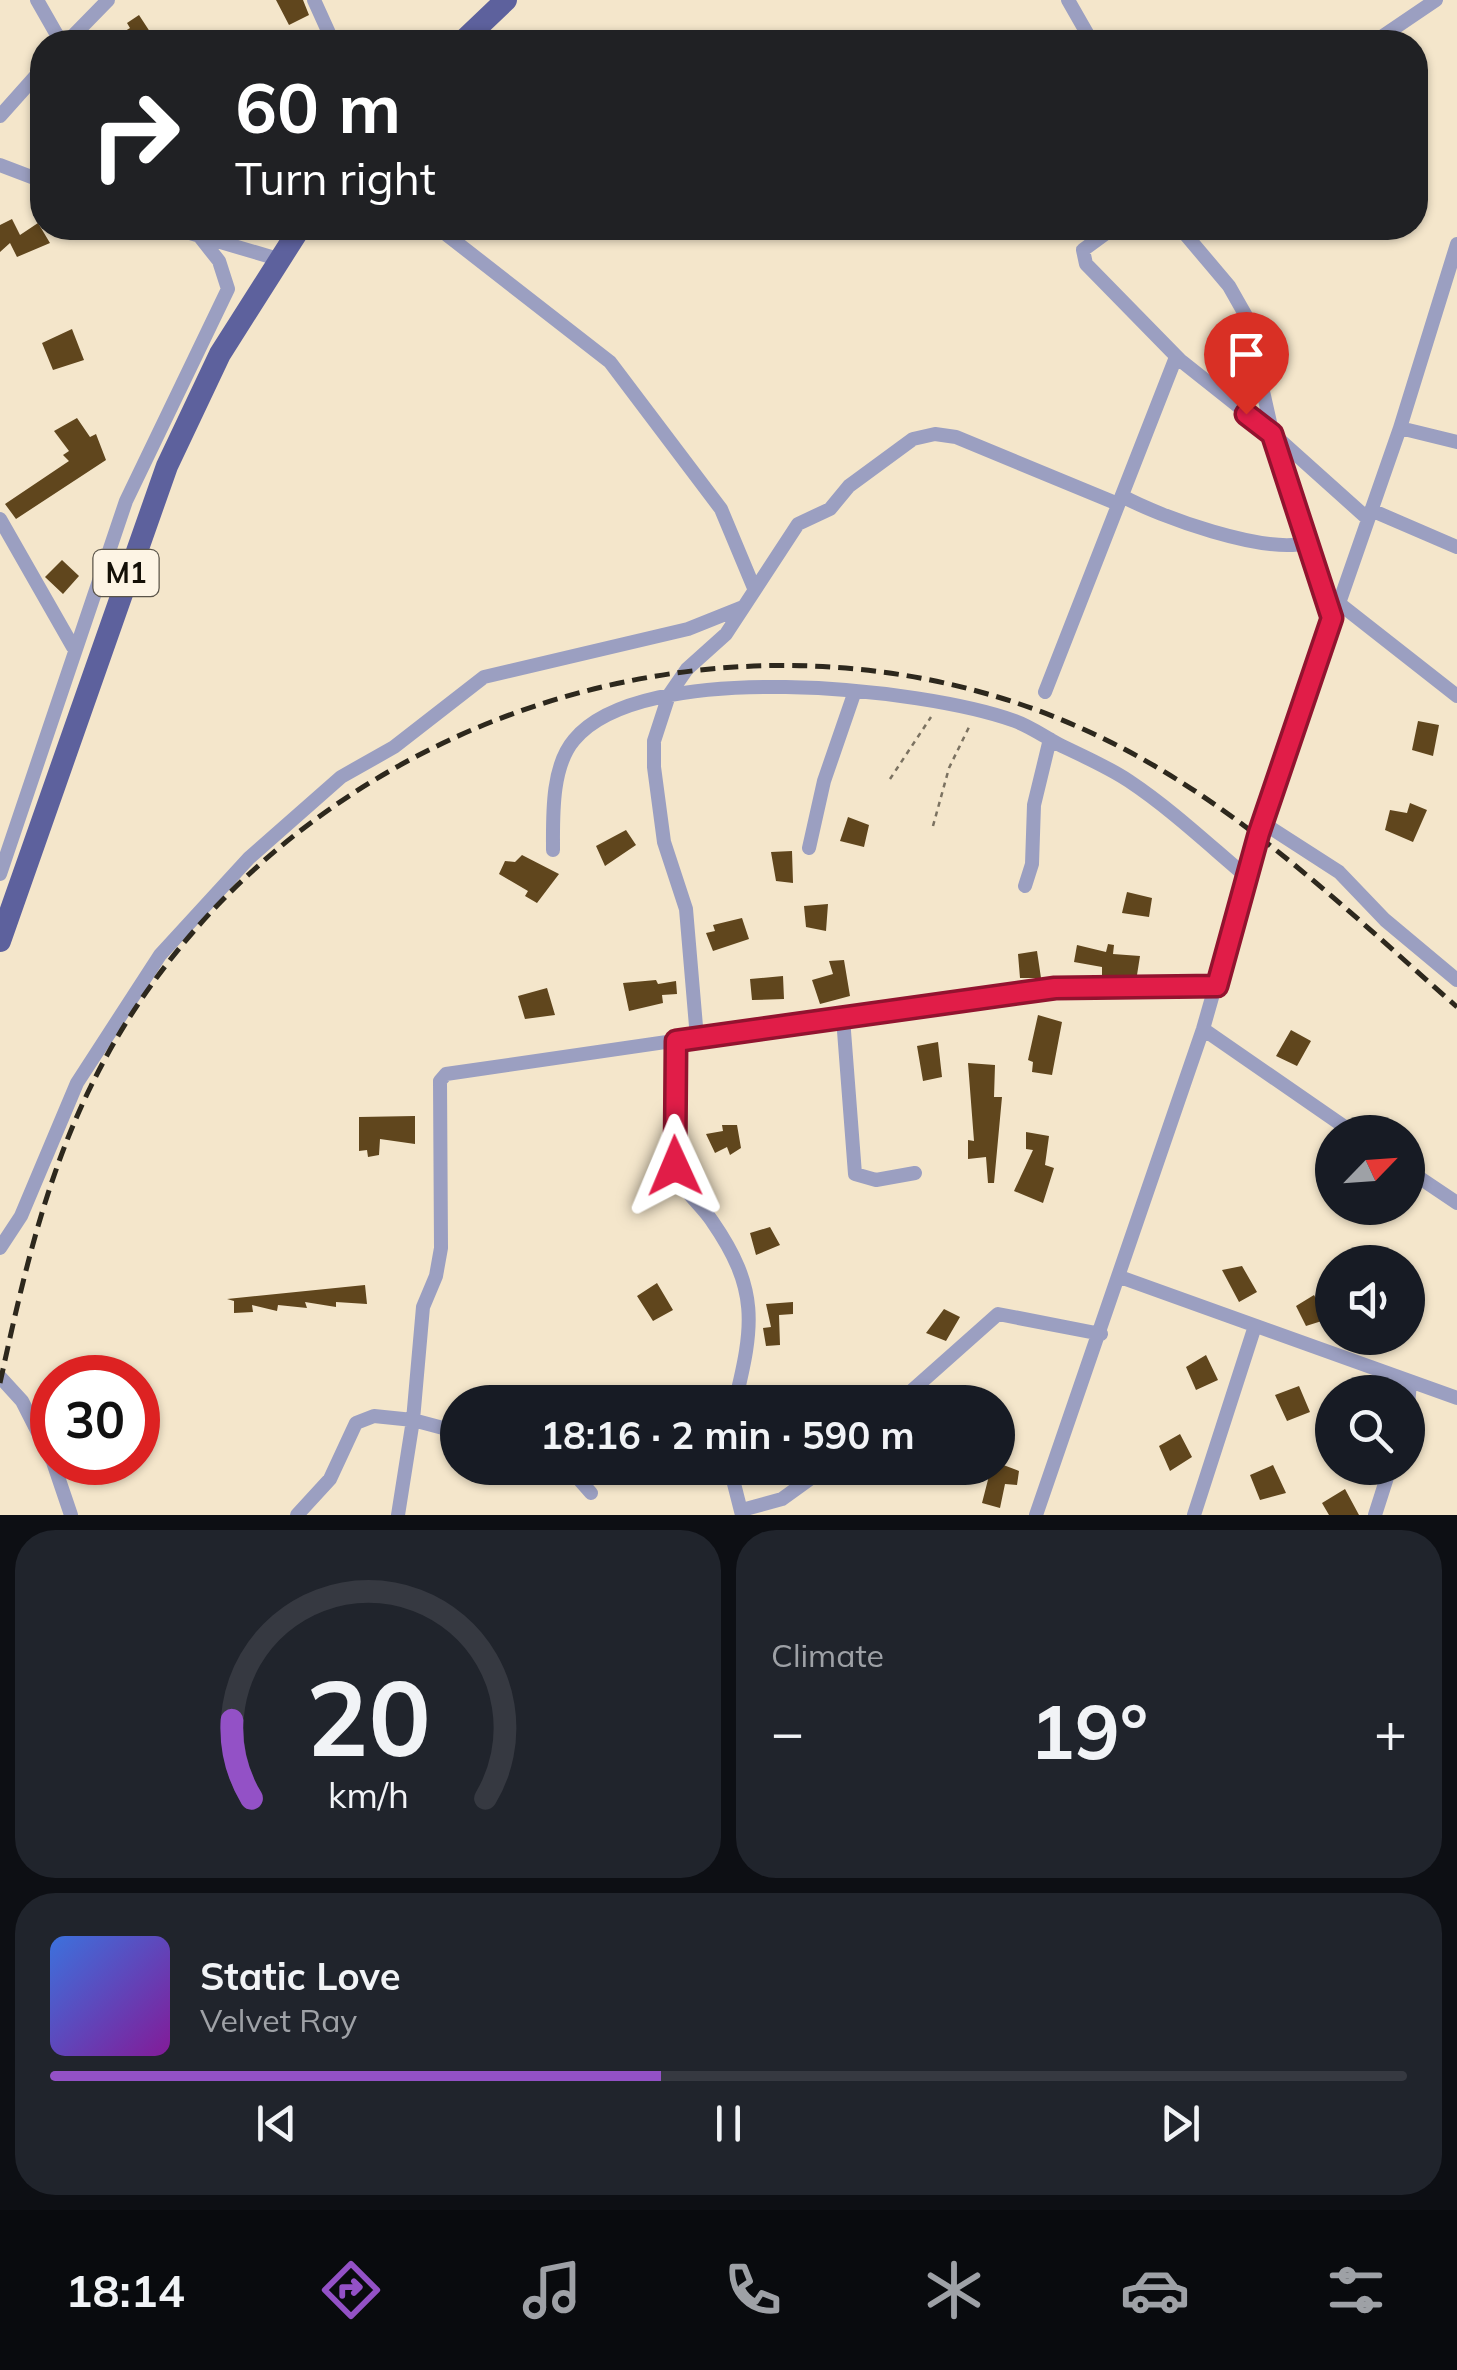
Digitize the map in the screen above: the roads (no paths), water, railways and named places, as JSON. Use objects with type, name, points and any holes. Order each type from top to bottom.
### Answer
[{"type":"main road","points":[[475,30],[506,0]]},
{"type":"main road","name":"M1","points":[[0,941],[6,900],[167,466],[220,354],[292,240]]},
{"type":"street","points":[[36,0],[56,30]]},
{"type":"street","points":[[77,30],[108,0]]},
{"type":"street","points":[[314,0],[328,30]]},
{"type":"street","points":[[1068,0],[1085,30]]},
{"type":"street","points":[[1392,30],[1436,0]]},
{"type":"street","points":[[0,116],[30,82]]},
{"type":"street","points":[[0,166],[30,177]]},
{"type":"street","points":[[0,874],[73,647],[126,501],[228,289],[219,261],[202,240]]},
{"type":"street","points":[[210,240],[278,260]]},
{"type":"street","points":[[453,240],[610,362],[721,509],[754,588]]},
{"type":"street","points":[[1097,240],[1083,250],[1083,259],[1176,356],[1370,514],[1457,547]]},
{"type":"street","points":[[1190,240],[1239,302],[1251,332],[1272,434],[1332,618]]},
{"type":"street","points":[[1036,1515],[1204,1029],[1263,823],[1336,602],[1400,428],[1457,244]]},
{"type":"street","points":[[1045,692],[1176,356]]},
{"type":"street","points":[[1400,428],[1457,442]]},
{"type":"street","points":[[697,1038],[686,909],[661,827],[654,740],[669,695],[687,669],[718,644],[798,524],[830,509],[890,454],[913,439],[935,434],[956,437],[1120,500],[1239,536],[1288,547],[1306,544]]},
{"type":"street","points":[[0,519],[73,647]]},
{"type":"street","points":[[1336,602],[1457,696]]},
{"type":"street","points":[[0,1248],[21,1216],[76,1083],[160,955],[248,858],[341,777],[394,747],[484,678],[661,636],[743,608]]},
{"type":"street","points":[[553,850],[556,790],[571,743],[605,718],[669,695],[733,688],[855,691],[939,702],[1016,721],[1130,781],[1247,877]]},
{"type":"street","points":[[809,848],[824,780],[855,691]]},
{"type":"street","points":[[1025,886],[1032,864],[1034,805],[1050,738]]},
{"type":"street","points":[[1263,823],[1339,872],[1385,920],[1457,980]]},
{"type":"street","points":[[398,1515],[413,1420],[423,1307],[436,1276],[440,1248],[442,1077],[457,1071],[1055,988],[1217,986]]},
{"type":"street","points":[[843,1018],[855,1174],[876,1180],[915,1173]]},
{"type":"street","points":[[1204,1029],[1328,1115]]},
{"type":"street","points":[[676,1041],[672,1147],[678,1178],[728,1246],[749,1291],[748,1334],[738,1385]]},
{"type":"street","points":[[1425,1181],[1457,1203]]},
{"type":"street","points":[[1120,1276],[1391,1375]]},
{"type":"street","points":[[918,1385],[998,1314],[1101,1334]]},
{"type":"street","points":[[1194,1515],[1256,1326]]},
{"type":"street","points":[[0,1378],[22,1401],[30,1416]]},
{"type":"street","points":[[1425,1387],[1457,1398]]},
{"type":"street","points":[[297,1515],[330,1479],[356,1423],[374,1416],[440,1427]]},
{"type":"street","points":[[61,1485],[71,1515]]},
{"type":"street","points":[[584,1485],[591,1493]]},
{"type":"street","points":[[735,1485],[742,1512],[782,1499],[801,1485]]},
{"type":"street","points":[[1376,1515],[1385,1485]]},
{"type":"railway","points":[[0,1383],[36,1232],[60,1157],[91,1086],[169,961],[269,856],[387,773],[517,712],[657,676],[800,666],[944,683],[1083,729],[1186,785],[1280,853],[1457,1007]]}]
